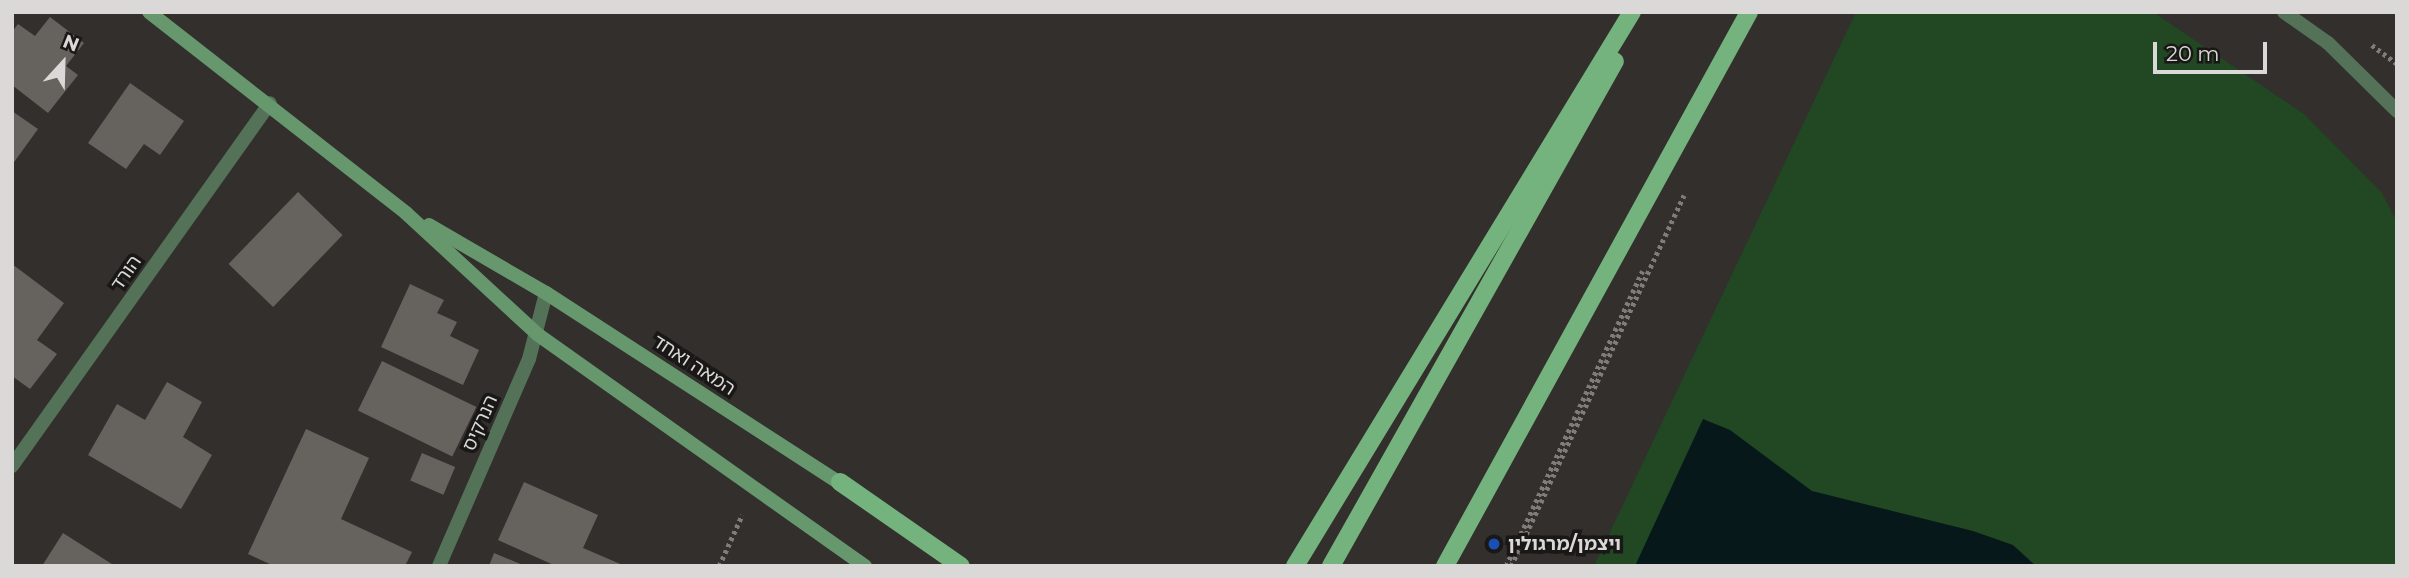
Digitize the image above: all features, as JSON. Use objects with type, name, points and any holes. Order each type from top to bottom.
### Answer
[{"type":"main road","points":[[1295,566],[1632,12]]},
{"type":"main road","points":[[1331,566],[1642,12]]},
{"type":"main road","points":[[1445,566],[1749,12]]},
{"type":"main road","points":[[840,482],[961,566]]},
{"type":"main road","points":[[1453,566],[1481,499]]},
{"type":"street","name":"המאה ואחד","points":[[149,12],[270,103],[406,213],[537,334],[865,566]]},
{"type":"street","points":[[2284,12],[2328,43],[2397,111]]},
{"type":"street","name":"הורד","points":[[12,466],[270,103]]},
{"type":"street","name":"המאה ואחד","points":[[406,213],[546,293],[840,482],[951,566]]},
{"type":"street","name":"הנרקיס","points":[[439,566],[537,334],[546,293]]},
{"type":"path","points":[[1508,566],[1686,184]]},
{"type":"path","points":[[719,566],[742,515]]},
{"type":"green space","points":[[1856,12],[2153,12],[2304,114],[2382,193],[2397,222],[2397,566],[1594,566]]},
{"type":"shaded area","points":[[1703,419],[1730,430],[1812,491],[1973,531],[2013,545],[2036,566],[1635,566]]},
{"type":"building","points":[[50,17],[84,43],[66,66],[78,75],[48,113],[12,85],[12,32],[18,24],[35,36]]},
{"type":"building","points":[[130,83],[184,121],[160,155],[144,144],[126,169],[88,143]]},
{"type":"building","points":[[12,111],[38,129],[12,165]]},
{"type":"building","points":[[298,192],[343,235],[273,307],[229,264]]},
{"type":"building","points":[[12,264],[64,303],[37,340],[57,354],[30,389],[12,376]]},
{"type":"building","points":[[410,284],[444,300],[437,313],[457,322],[450,336],[479,350],[463,385],[381,347]]},
{"type":"building","points":[[382,361],[476,407],[452,456],[358,410]]},
{"type":"building","points":[[167,382],[202,402],[183,437],[212,455],[181,509],[88,455],[117,404],[145,420]]},
{"type":"building","points":[[306,429],[369,458],[341,519],[412,552],[405,566],[274,566],[248,554]]},
{"type":"building","points":[[422,453],[455,467],[443,495],[410,481]]},
{"type":"building","points":[[524,482],[598,515],[583,548],[625,566],[556,566],[498,540]]},
{"type":"building","points":[[63,533],[115,566],[42,566]]},
{"type":"building","points":[[494,553],[525,566],[489,566]]},
{"type":"place","name":"ויצמן/מרגולין","points":[[1494,544]]}]
